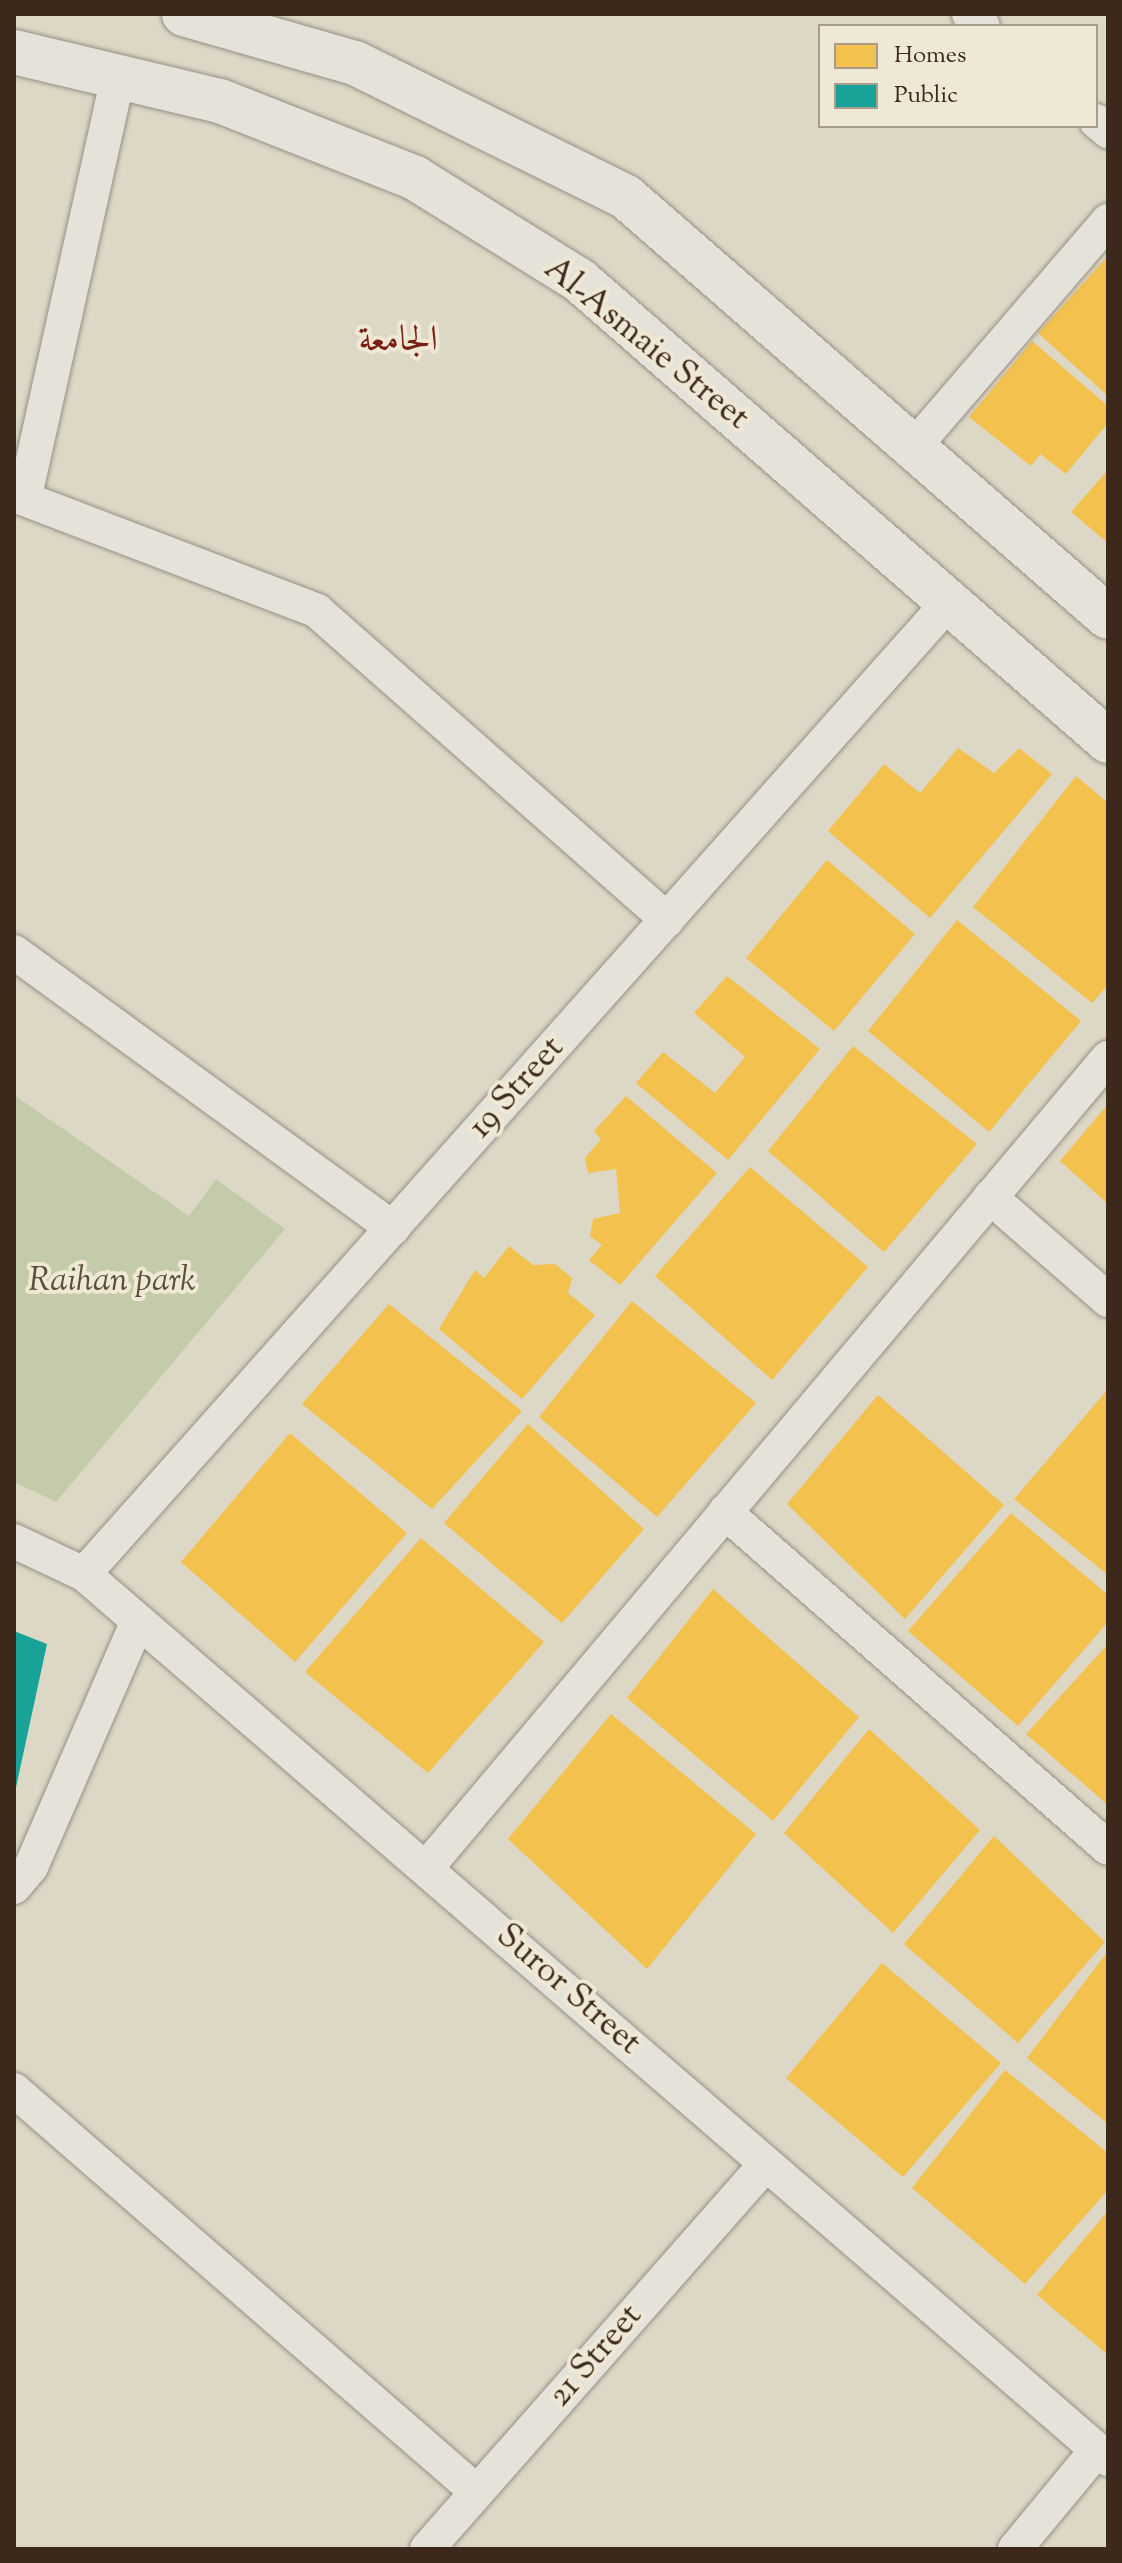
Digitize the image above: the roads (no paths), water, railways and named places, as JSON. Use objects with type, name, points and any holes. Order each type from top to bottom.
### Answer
[{"type":"street","points":[[184,14],[355,63],[626,197],[1108,617]]},
{"type":"street","name":"Al-Asmaie Street","points":[[14,52],[220,101],[415,178],[579,280],[1108,741]]},
{"type":"street","points":[[118,76],[20,496],[317,611],[667,920]]},
{"type":"street","points":[[912,449],[1108,221]]},
{"type":"street","name":"19 Street","points":[[84,1574],[949,602]]},
{"type":"street","points":[[14,952],[393,1228]]},
{"type":"street","points":[[428,1866],[1108,1058]]},
{"type":"street","points":[[990,1197],[1108,1300]]},
{"type":"street","points":[[725,1512],[1108,1848]]},
{"type":"street","name":"Suror Street","points":[[14,1541],[84,1574],[428,1866],[766,2164],[1103,2454]]},
{"type":"street","points":[[14,1887],[31,1867],[138,1621]]},
{"type":"street","points":[[14,2090],[477,2492]]},
{"type":"street","name":"21 Street","points":[[427,2549],[766,2164]]},
{"type":"street","points":[[1015,2549],[1103,2454]]},
{"type":"district","name":"الجامعة","points":[[398,342]]},
{"type":"park label","name":"Raihan park","points":[[112,1282]]}]
